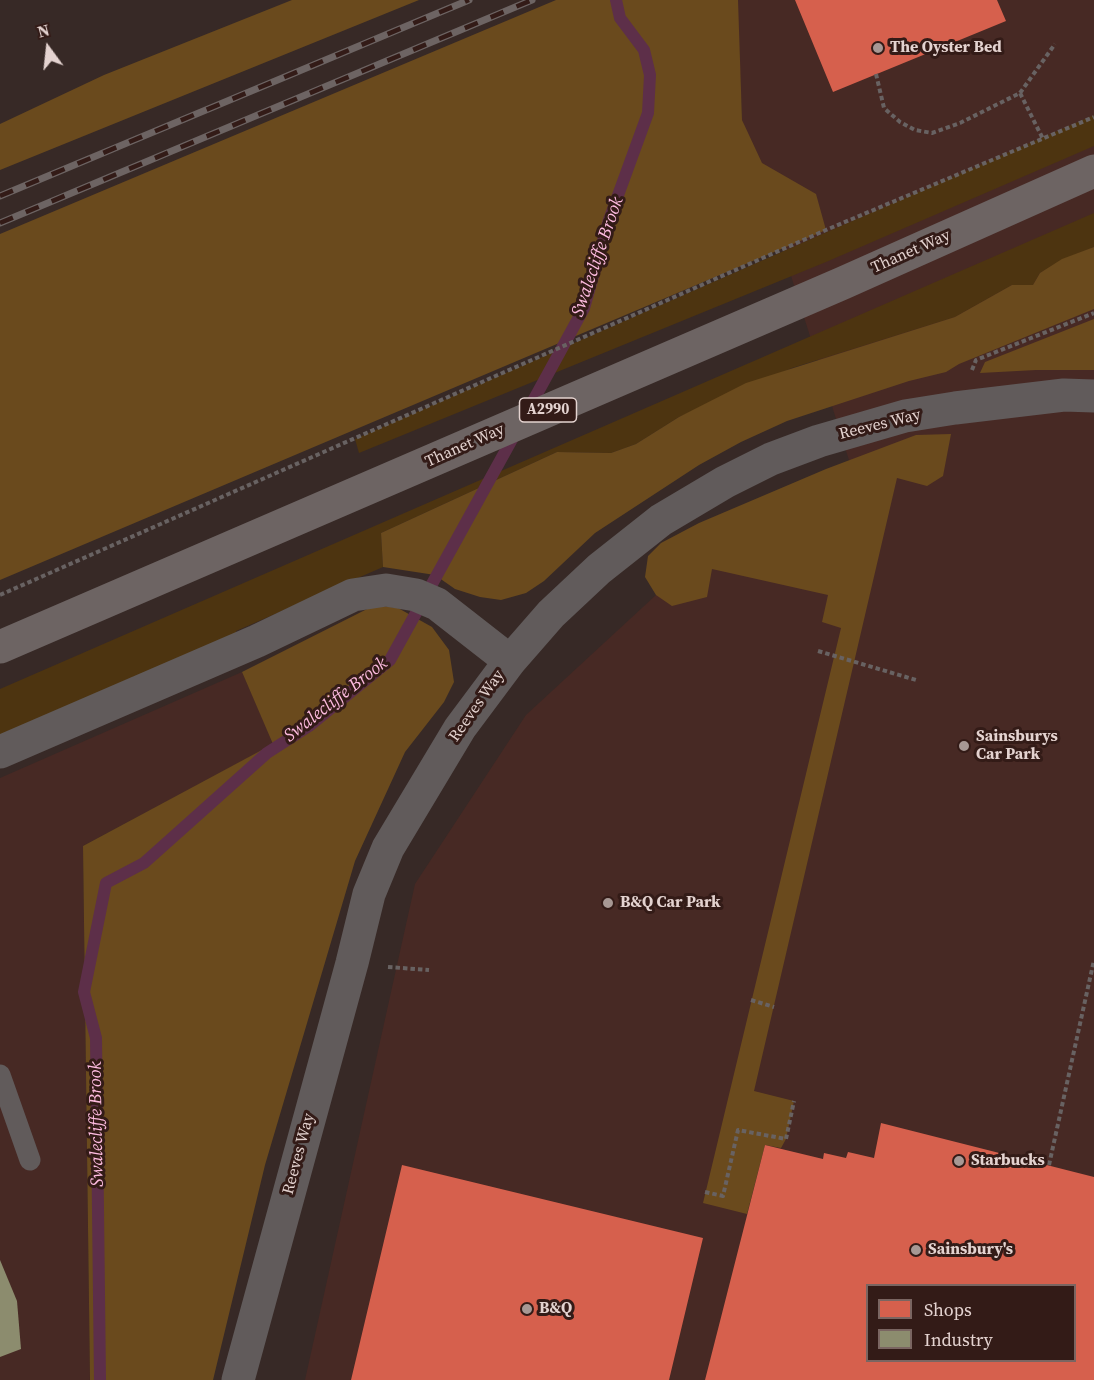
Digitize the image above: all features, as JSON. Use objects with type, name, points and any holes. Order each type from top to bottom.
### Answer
[{"type":"main road","name":"Thanet Way","points":[[0,647],[843,283],[1094,171]]},
{"type":"street","name":"Reeves Way","points":[[238,1380],[369,894],[388,848],[460,728],[510,661],[551,614],[599,569],[661,520],[725,482],[771,459],[819,441],[904,416],[1064,395],[1094,396]]},
{"type":"street","points":[[0,752],[257,641],[353,595],[386,590],[416,595],[437,604],[510,661]]},
{"type":"lane","points":[[0,1075],[30,1160]]},
{"type":"path","points":[[876,74],[884,108],[900,122],[915,130],[932,133],[960,123],[1020,93],[1055,44]]},
{"type":"path","points":[[1020,93],[1043,139]]},
{"type":"path","points":[[0,595],[826,230],[1094,117]]},
{"type":"path","points":[[955,408],[976,360],[1094,313]]},
{"type":"path","points":[[818,651],[916,680]]},
{"type":"path","points":[[1049,1165],[1094,960]]},
{"type":"path","points":[[751,1000],[774,1007]]},
{"type":"path","points":[[705,1192],[723,1196],[738,1130],[786,1139],[794,1101]]},
{"type":"shaded area","points":[[292,0],[419,0],[0,170],[0,124],[104,75]]},
{"type":"shaded area","points":[[556,0],[738,0],[742,120],[762,163],[816,194],[826,230],[0,580],[0,234]]},
{"type":"shaded area","points":[[737,0],[1094,0],[1094,1380],[305,1380],[415,884],[526,715],[656,595],[854,476],[742,120]]},
{"type":"shaded area","points":[[1094,115],[1094,146],[826,262],[359,453],[355,439]]},
{"type":"shaded area","points":[[1094,213],[1094,247],[1062,260],[1040,273],[1033,285],[1012,285],[955,317],[792,368],[679,417],[636,444],[611,453],[557,452],[381,533],[383,567],[236,631],[237,642],[0,746],[0,689]]},
{"type":"shaded area","points":[[1094,247],[1094,309],[959,364],[946,372],[909,381],[787,421],[741,442],[699,465],[595,533],[544,581],[526,593],[501,600],[480,597],[455,589],[435,575],[383,567],[381,533],[557,452],[611,453],[636,444],[679,417],[746,383],[955,317],[1012,285],[1033,285],[1040,273],[1062,259]]},
{"type":"shaded area","points":[[1094,319],[1094,370],[980,373],[985,362]]},
{"type":"shaded area","points":[[951,434],[943,476],[927,486],[897,478],[754,1091],[794,1101],[786,1139],[781,1148],[765,1145],[747,1214],[703,1203],[841,628],[822,622],[828,595],[712,569],[707,597],[672,606],[656,595],[645,577],[648,556],[661,543],[699,523],[826,469],[916,435]]},
{"type":"shaded area","points":[[375,605],[398,608],[432,627],[449,650],[454,682],[444,702],[405,752],[355,861],[265,1165],[213,1380],[90,1380],[83,846],[273,744],[242,672]]},
{"type":"shaded area","points":[[242,672],[274,744],[83,846],[90,1380],[0,1380],[0,778]]},
{"type":"building: Shops","name":"The Oyster Bed","points":[[795,0],[997,0],[1006,21],[833,92]]},
{"type":"building: Shops","name":"Sainsbury's","points":[[881,1123],[1094,1177],[1094,1380],[705,1380],[765,1145],[823,1159],[824,1153],[846,1158],[848,1152],[874,1158]]},
{"type":"building: Shops","name":"B&Q","points":[[402,1165],[703,1238],[669,1380],[351,1380]]},
{"type":"building: Industry","points":[[0,1260],[17,1301],[21,1349],[0,1357]]},
{"type":"waterway","name":"Swalecliffe Brook","points":[[527,412],[584,308],[609,220],[648,113],[650,75],[644,50],[620,18],[616,0]]},
{"type":"waterway","name":"Swalecliffe Brook","points":[[100,1380],[96,1038],[84,992],[106,883],[144,863],[267,753],[309,726],[390,660],[516,432]]},
{"type":"railway","points":[[0,196],[469,0]]},
{"type":"railway","points":[[0,223],[532,0]]},
{"type":"place","name":"The Oyster Bed","points":[[878,48]]},
{"type":"place","name":"Sainsburys Car Park","points":[[964,746]]},
{"type":"place","name":"B&Q Car Park","points":[[608,903]]},
{"type":"place","name":"Starbucks","points":[[959,1161]]},
{"type":"place","name":"Sainsbury's","points":[[916,1250]]},
{"type":"place","name":"B&Q","points":[[527,1309]]}]
